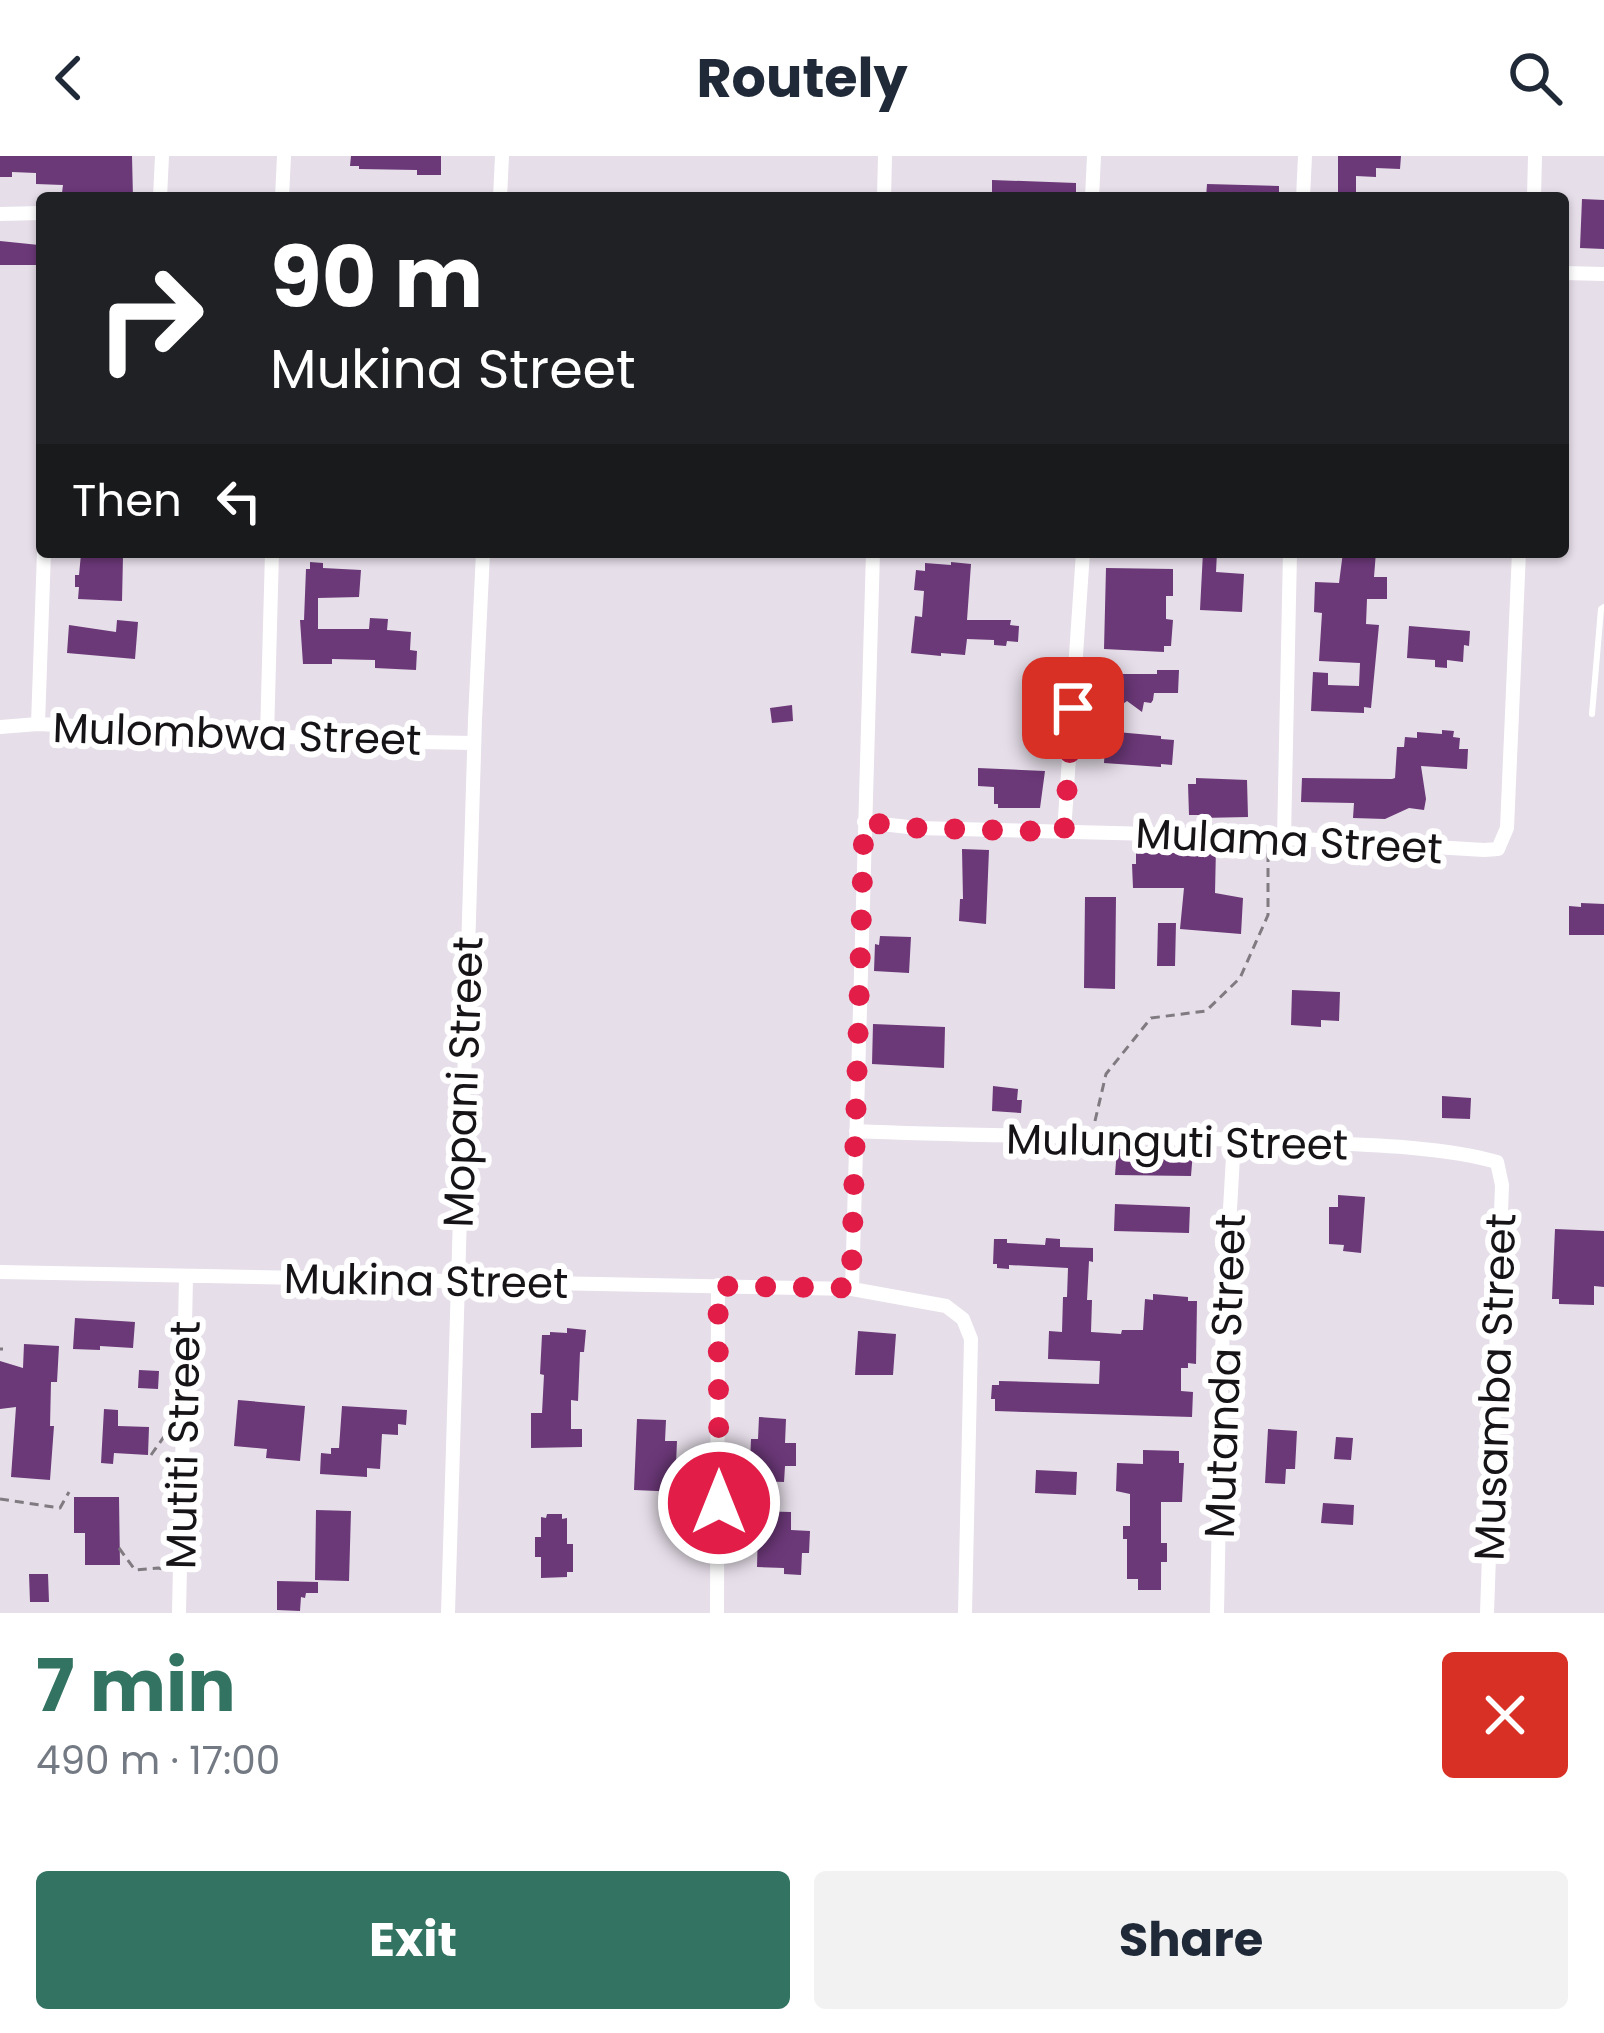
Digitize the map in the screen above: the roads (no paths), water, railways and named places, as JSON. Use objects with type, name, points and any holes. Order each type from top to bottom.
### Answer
[{"type":"street","points":[[160,192],[162,156]]},
{"type":"street","points":[[282,192],[284,156]]},
{"type":"street","points":[[500,192],[502,156]]},
{"type":"street","points":[[884,192],[885,156]]},
{"type":"street","points":[[1092,192],[1094,156]]},
{"type":"street","points":[[1304,192],[1305,156]]},
{"type":"street","points":[[1534,192],[1535,156]]},
{"type":"street","points":[[0,214],[36,213]]},
{"type":"street","points":[[1569,273],[1604,274]]},
{"type":"street","points":[[38,724],[44,558]]},
{"type":"street","points":[[268,736],[272,558]]},
{"type":"street","name":"Mopani Street","points":[[448,1613],[483,558]]},
{"type":"street","points":[[851,1288],[873,558]]},
{"type":"street","points":[[1064,832],[1083,558]]},
{"type":"street","points":[[1276,838],[1290,558]]},
{"type":"street","name":"Mulama Street","points":[[864,822],[916,828],[1498,849],[1507,828],[1519,558]]},
{"type":"street","name":"Mulombwa Street","points":[[0,727],[38,724],[474,743]]},
{"type":"street","name":"Mulunguti Street","points":[[856,1131],[1234,1139],[1473,1155],[1497,1162]]},
{"type":"street","name":"Mutanda Street","points":[[1217,1613],[1222,1349],[1234,1139]]},
{"type":"street","name":"Musamba Street","points":[[1487,1613],[1502,1185],[1497,1162]]},
{"type":"street","name":"Mukina Street","points":[[0,1272],[851,1288],[946,1306],[963,1319],[971,1339],[965,1613]]},
{"type":"street","name":"Mutiti Street","points":[[179,1613],[186,1277]]},
{"type":"street","points":[[717,1613],[718,1286]]},
{"type":"lane","points":[[1592,714],[1604,607]]}]
